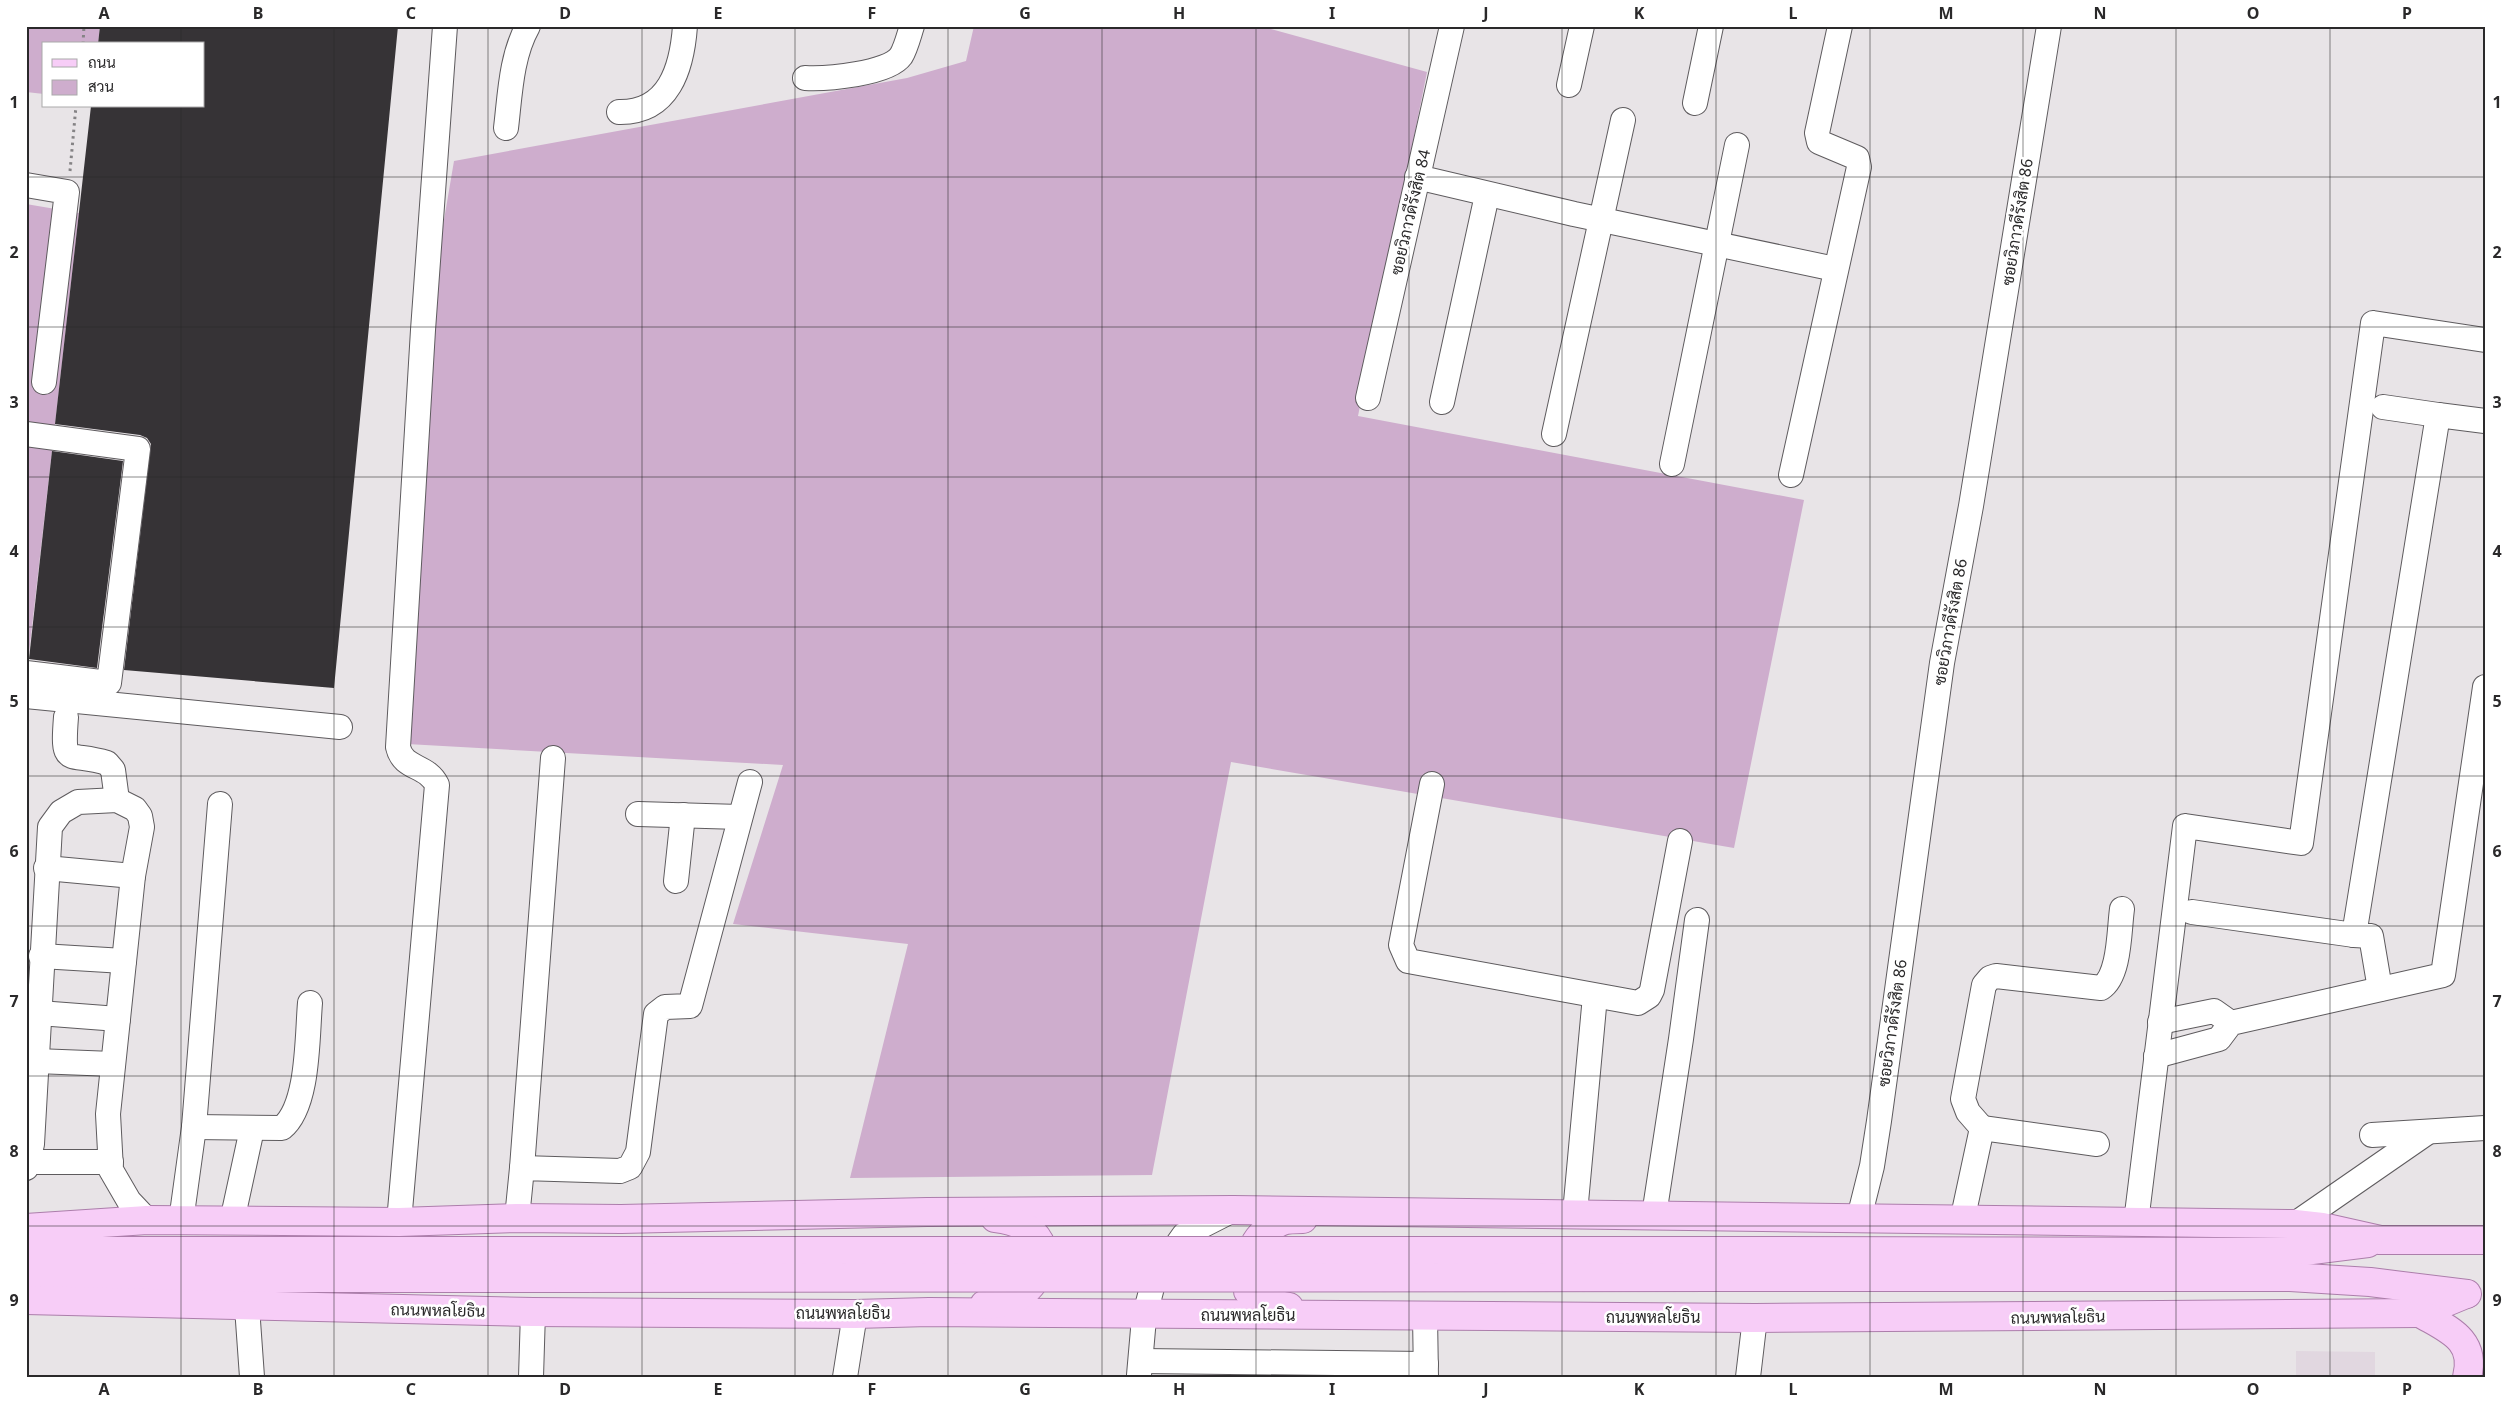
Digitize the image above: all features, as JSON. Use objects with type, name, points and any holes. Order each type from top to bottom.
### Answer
[{"type":"main road","name":"ถนนพหลโยธิน","points":[[26,1228],[147,1220],[399,1222],[517,1218],[621,1219],[926,1212],[1233,1210],[1575,1213],[1962,1221],[2295,1224],[2322,1227],[2380,1240]]},
{"type":"main road","points":[[926,1212],[998,1218],[1017,1223],[1030,1230],[1040,1243],[1043,1259],[1041,1271],[1035,1282],[1014,1299],[1001,1303],[929,1312]]},
{"type":"main road","points":[[1355,1316],[1262,1302],[1248,1291],[1247,1264],[1257,1238],[1280,1221],[1364,1212]]},
{"type":"main road","name":"ถนนพหลโยธิน","points":[[26,1278],[564,1278],[1719,1264],[2296,1252],[2380,1240],[2485,1240]]},
{"type":"main road","name":"ถนนพหลโยธิน","points":[[26,1251],[565,1251],[1719,1264],[2290,1277],[2378,1282],[2476,1294]]},
{"type":"main road","name":"ถนนพหลโยธิน","points":[[26,1300],[247,1307],[533,1312],[855,1314],[929,1312],[1145,1317],[1755,1318],[2420,1313],[2476,1294]]},
{"type":"main road","points":[[2420,1313],[2456,1335],[2467,1346],[2470,1364],[2467,1377]]},
{"type":"street","points":[[399,1222],[437,785],[433,777],[425,770],[407,763],[400,756],[398,747],[423,330],[445,26]]},
{"type":"street","points":[[506,128],[514,64],[521,38],[528,26]]},
{"type":"street","points":[[619,112],[633,112],[654,102],[667,91],[676,75],[683,44],[684,26]]},
{"type":"street","points":[[805,78],[820,79],[875,70],[892,64],[901,55],[912,26]]},
{"type":"street","name":"ซอยวิภาวดีรังสิต 84","points":[[1368,398],[1452,26]]},
{"type":"street","points":[[1569,85],[1582,26]]},
{"type":"street","points":[[1695,103],[1711,26]]},
{"type":"street","points":[[1791,475],[1859,167],[1857,158],[1819,142],[1817,133],[1840,26]]},
{"type":"street","name":"ซอยวิภาวดีรังสิต 86","points":[[1859,1218],[1872,1166],[1879,1121],[1942,663],[1971,506],[2049,26]]},
{"type":"street","points":[[1554,434],[1623,120]]},
{"type":"street","points":[[1672,464],[1737,145]]},
{"type":"street","points":[[1418,177],[1487,195],[1835,269]]},
{"type":"street","points":[[26,186],[67,192],[44,382]]},
{"type":"street","points":[[1442,402],[1487,195]]},
{"type":"street","points":[[2136,1222],[2185,826],[2301,843],[2373,323],[2485,340]]},
{"type":"street","points":[[2384,407],[2485,421]]},
{"type":"street","points":[[2354,936],[2438,415]]},
{"type":"street","points":[[26,434],[138,450],[109,683],[26,673]]},
{"type":"street","points":[[2156,1056],[2219,1039],[2231,1023],[2443,975],[2485,687]]},
{"type":"street","points":[[26,696],[340,726]]},
{"type":"street","points":[[66,717],[64,746],[68,754],[74,757],[107,763],[112,770],[117,800]]},
{"type":"street","points":[[517,1218],[553,758]]},
{"type":"street","points":[[522,1168],[620,1171],[630,1167],[638,1152],[656,1014],[665,1007],[690,1006],[750,782]]},
{"type":"street","points":[[1432,784],[1402,944],[1408,961],[1638,1003],[1649,996],[1652,990],[1680,841]]},
{"type":"street","points":[[111,1162],[28,1165],[50,827],[61,812],[78,802],[117,800],[135,809],[140,816],[142,826],[133,876],[108,1114],[111,1162],[111,1170],[129,1200],[147,1220]]},
{"type":"street","points":[[181,1221],[194,1127],[220,804]]},
{"type":"street","points":[[638,814],[740,817]]},
{"type":"street","points":[[676,881],[684,815]]},
{"type":"street","points":[[46,868],[133,876]]},
{"type":"street","points":[[2097,1144],[1982,1128],[1968,1112],[1963,1099],[1984,985],[1990,978],[1996,976],[2101,988],[2109,983],[2114,970],[2122,909]]},
{"type":"street","points":[[2192,912],[2354,936],[2371,936],[2380,990]]},
{"type":"street","points":[[1654,1215],[1697,920]]},
{"type":"street","points":[[42,956],[124,961]]},
{"type":"street","points":[[1575,1213],[1595,996]]},
{"type":"street","points":[[194,1127],[282,1128],[290,1121],[295,1111],[304,1073],[310,1003]]},
{"type":"street","points":[[2160,1022],[2214,1011],[2231,1023]]},
{"type":"street","points":[[39,1013],[118,1019]]},
{"type":"street","points":[[36,1061],[113,1064]]},
{"type":"street","points":[[1962,1221],[1982,1128]]},
{"type":"street","points":[[2372,1135],[2485,1128]]},
{"type":"street","points":[[232,1221],[252,1129]]},
{"type":"street","points":[[2295,1224],[2428,1132]]},
{"type":"street","points":[[1233,1210],[1184,1235],[1155,1276],[1145,1317],[1140,1369],[1426,1370],[1425,1316]]},
{"type":"street","points":[[247,1307],[252,1377]]},
{"type":"street","points":[[531,1377],[533,1312]]},
{"type":"street","points":[[845,1377],[855,1314]]},
{"type":"street","points":[[1748,1377],[1755,1318]]},
{"type":"path","points":[[83,42],[84,26]]},
{"type":"path","points":[[67,192],[76,108]]},
{"type":"shaded area","points":[[2296,1351],[2375,1352],[2375,1377],[2296,1377]]},
{"type":"green space","points":[[26,26],[100,26],[98,42],[42,42],[42,94],[26,92]]},
{"type":"green space","points":[[974,26],[1260,26],[1427,72],[1358,416],[1804,500],[1734,848],[1231,762],[1152,1175],[850,1178],[908,944],[733,924],[783,765],[407,744],[435,273],[454,161],[907,78],[966,61]]},
{"type":"green space","points":[[26,204],[79,213],[28,662],[26,662]]},
{"type":"building","points":[[100,26],[398,26],[334,688],[124,670],[151,444],[147,438],[140,435],[55,424],[91,108],[205,108],[205,42],[98,42]]},
{"type":"building","points":[[52,451],[123,461],[97,668],[29,659]]}]
